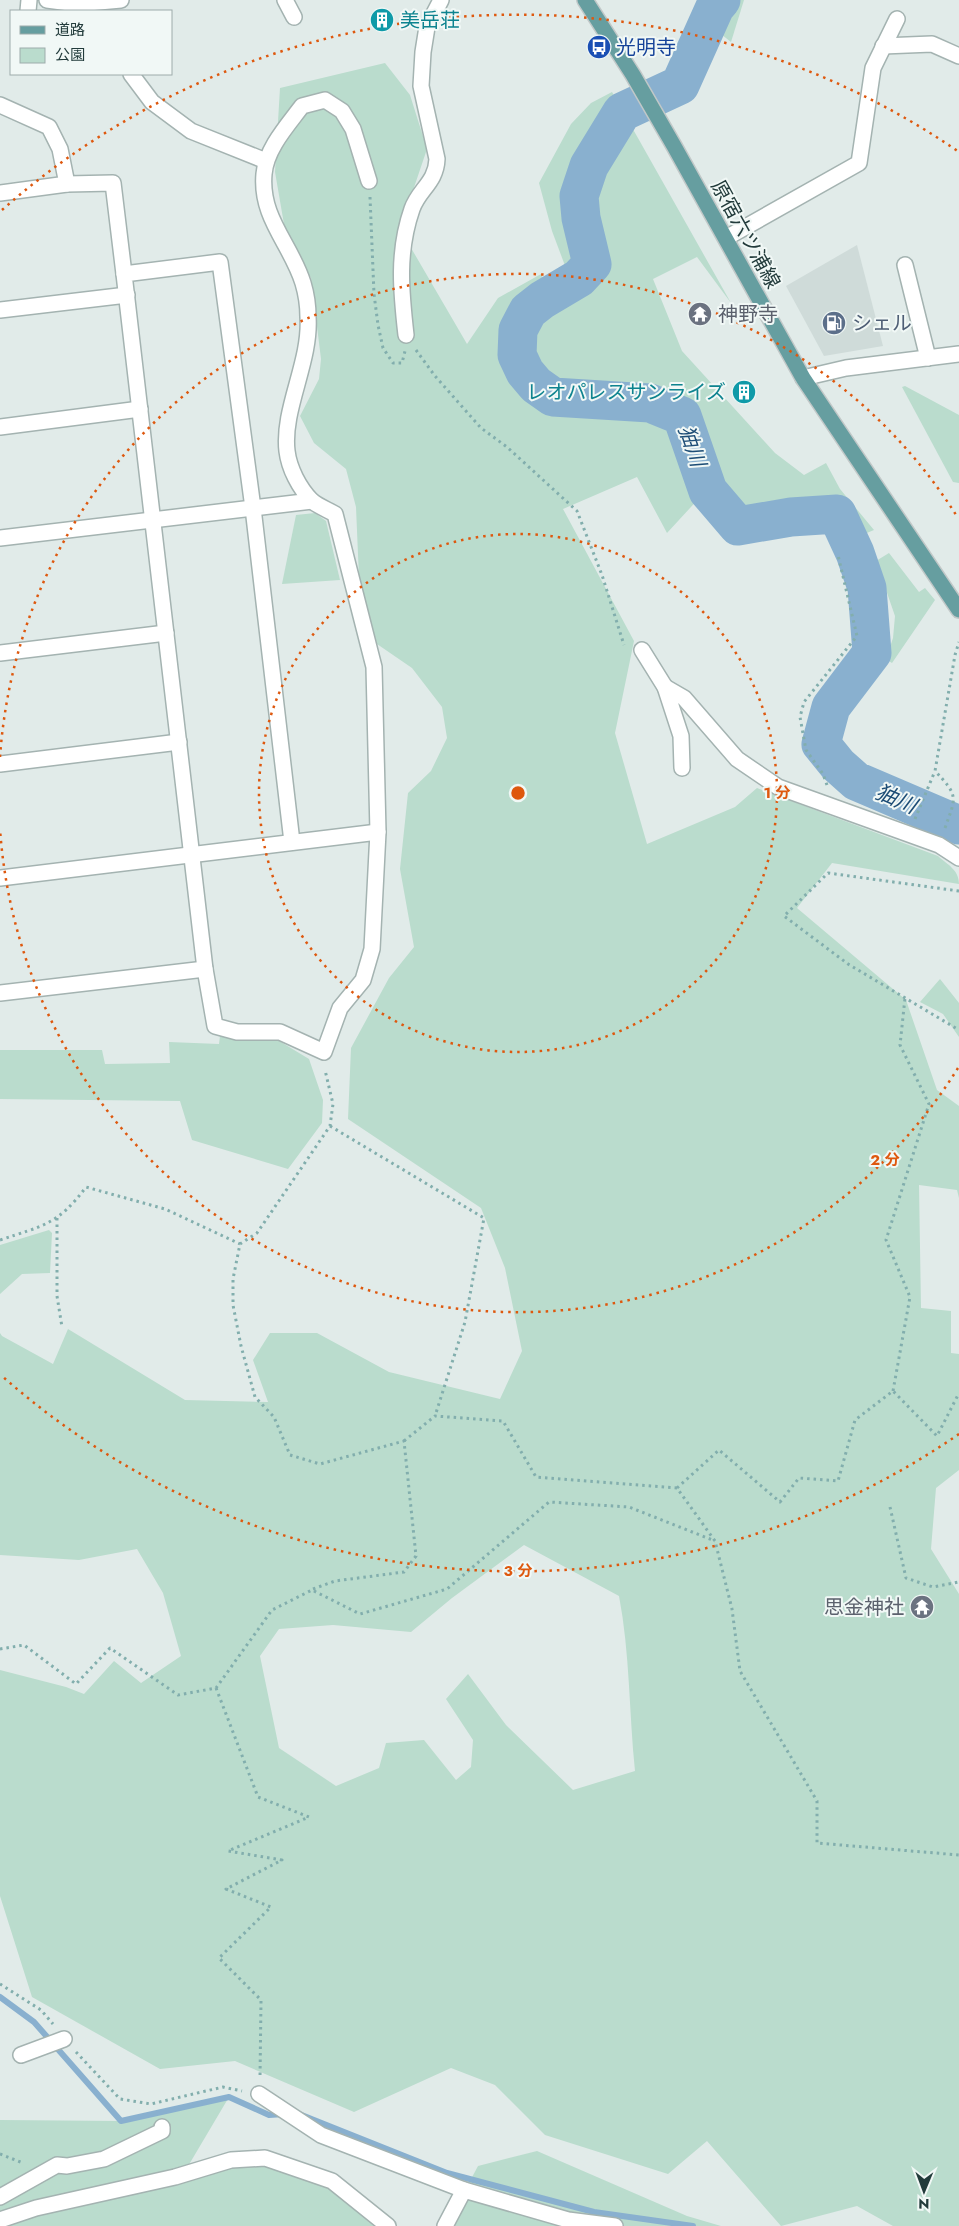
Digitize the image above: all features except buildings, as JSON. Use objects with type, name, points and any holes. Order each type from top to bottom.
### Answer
[{"type":"main road","name":"原宿六ツ浦線","points":[[585,0],[633,75],[674,146],[803,378],[959,610]]},
{"type":"street","points":[[47,0],[77,4],[121,0]]},
{"type":"street","points":[[286,0],[294,17]]},
{"type":"street","points":[[406,335],[400,280],[406,229],[413,206],[437,171],[437,159],[421,86],[427,27],[441,0]]},
{"type":"street","points":[[726,238],[859,163],[873,68],[897,19]]},
{"type":"street","points":[[883,46],[932,44],[959,56]]},
{"type":"street","points":[[132,75],[152,102],[191,132],[266,161]]},
{"type":"street","points":[[0,193],[67,184],[113,183],[205,969],[215,1026],[236,1032],[280,1032],[324,1052],[340,1008],[363,980],[372,949],[378,832],[374,667],[335,514],[312,501],[295,477],[287,450],[288,421],[306,352],[308,317],[303,283],[265,206],[264,176],[266,161],[282,133],[302,106],[325,100],[342,111],[353,128],[369,181]]},
{"type":"street","points":[[0,105],[49,127],[60,149],[67,184]]},
{"type":"street","points":[[124,274],[220,262],[253,508],[292,842]]},
{"type":"street","points":[[905,265],[928,358]]},
{"type":"street","points":[[0,310],[127,295]]},
{"type":"street","points":[[803,378],[846,368],[959,354]]},
{"type":"street","points":[[0,426],[140,410]]},
{"type":"street","points":[[0,538],[312,501]]},
{"type":"street","points":[[0,652],[166,633]]},
{"type":"street","points":[[642,650],[665,687],[681,736],[682,768]]},
{"type":"street","points":[[665,687],[684,698],[737,759],[778,786],[939,846],[959,858]]},
{"type":"street","points":[[0,764],[179,742]]},
{"type":"street","points":[[0,878],[378,832]]},
{"type":"street","points":[[0,993],[205,969]]},
{"type":"street","points":[[21,2055],[63,2039]]},
{"type":"street","points":[[259,2094],[321,2135],[464,2190],[568,2220],[615,2226]]},
{"type":"street","points":[[0,2197],[57,2165],[67,2166],[104,2159],[162,2131],[162,2127]]},
{"type":"street","points":[[0,2220],[36,2208],[175,2176],[231,2160],[265,2158],[332,2181],[388,2226]]},
{"type":"street","points":[[445,2226],[464,2190]]},
{"type":"path","points":[[369,181],[374,294],[378,325],[383,348],[393,364],[402,363],[406,335]]},
{"type":"path","points":[[406,335],[435,376],[481,428],[507,447],[577,511],[602,575],[626,653]]},
{"type":"path","points":[[824,803],[827,787],[823,774],[806,750],[800,718],[804,702],[857,636],[838,555]]},
{"type":"path","points":[[913,824],[935,772],[955,655],[959,642]]},
{"type":"path","points":[[935,772],[952,788],[954,803],[942,836]]},
{"type":"path","points":[[959,891],[828,873],[784,916],[848,964],[959,1030]]},
{"type":"path","points":[[435,1416],[503,1421],[536,1477],[677,1488],[718,1450],[780,1502],[799,1478],[838,1481],[855,1420],[894,1391],[910,1297],[886,1240],[929,1104],[900,1044],[905,998]]},
{"type":"path","points":[[324,1052],[333,1104],[330,1126],[257,1233],[240,1244],[233,1279],[233,1305],[241,1346],[255,1397],[274,1417],[290,1455],[320,1464],[404,1441],[435,1416],[465,1322],[484,1218],[330,1126]]},
{"type":"path","points":[[0,1240],[50,1224],[71,1207],[86,1187],[165,1209],[240,1244]]},
{"type":"path","points":[[57,1218],[57,1296],[62,1327]]},
{"type":"path","points":[[894,1391],[937,1436],[959,1393]]},
{"type":"path","points":[[0,1650],[24,1645],[76,1684],[110,1648],[178,1696],[216,1688],[272,1610],[335,1581],[404,1572],[416,1556],[404,1441]]},
{"type":"path","points":[[677,1488],[715,1541],[732,1609],[740,1671],[817,1800],[817,1843],[959,1855]]},
{"type":"path","points":[[312,1590],[360,1614],[447,1589],[549,1502],[629,1506],[715,1541]]},
{"type":"path","points":[[890,1507],[906,1578],[933,1587],[959,1582]]},
{"type":"path","points":[[0,1984],[41,2010],[63,2039],[120,2099],[151,2104],[222,2087],[259,2094],[262,2000],[219,1958],[271,1906],[226,1889],[282,1860],[228,1852],[309,1816],[258,1796],[216,1688]]},
{"type":"shaded area","points":[[857,245],[883,346],[824,356],[786,286]]},
{"type":"green space","points":[[703,0],[744,0],[731,42],[698,16]]},
{"type":"green space","points":[[385,63],[410,95],[427,149],[400,229],[467,344],[498,298],[541,274],[547,287],[523,305],[508,333],[508,354],[522,382],[553,404],[646,413],[674,426],[702,495],[667,533],[637,477],[563,509],[634,641],[615,733],[647,844],[735,807],[757,788],[938,856],[952,868],[959,879],[959,884],[832,863],[797,908],[906,1000],[937,1090],[959,1106],[959,1198],[957,1190],[919,1185],[921,1308],[951,1311],[951,1353],[959,1354],[959,1470],[936,1488],[931,1549],[959,1594],[959,2226],[893,2226],[857,2206],[781,2226],[707,2141],[668,2174],[545,2135],[495,2085],[451,2068],[354,2112],[235,2061],[160,2069],[32,1997],[0,1896],[0,1670],[66,1687],[84,1694],[114,1661],[141,1683],[181,1656],[163,1593],[137,1549],[79,1560],[0,1555],[0,1333],[2,1336],[53,1364],[68,1329],[185,1400],[268,1402],[253,1360],[270,1333],[317,1333],[389,1372],[500,1399],[522,1351],[505,1268],[481,1208],[348,1119],[351,1048],[389,978],[414,947],[400,869],[408,793],[431,771],[447,738],[442,707],[412,668],[377,644],[359,578],[356,507],[346,469],[314,443],[300,416],[319,379],[321,359],[311,278],[285,230],[275,172],[280,88]],"holes":[[[524,1545],[619,1596],[627,1661],[635,1771],[573,1790],[506,1725],[468,1674],[446,1699],[473,1740],[471,1767],[456,1780],[424,1740],[386,1743],[379,1768],[336,1786],[279,1748],[260,1656],[279,1629],[333,1625],[411,1632],[452,1598]]]},
{"type":"green space","points":[[612,92],[731,303],[697,257],[653,279],[682,351],[775,453],[804,475],[826,463],[840,489],[874,530],[862,535],[837,506],[789,507],[741,520],[713,486],[685,412],[653,398],[581,391],[554,391],[536,379],[523,359],[523,332],[533,313],[545,303],[573,287],[552,231],[539,183],[571,124],[591,103]]},
{"type":"green space","points":[[905,386],[959,415],[959,483],[953,482],[902,387]]},
{"type":"green space","points":[[315,513],[326,521],[340,580],[282,584],[296,515]]},
{"type":"green space","points":[[889,553],[919,592],[925,588],[935,600],[892,663],[886,659],[893,638],[895,616],[876,561]]},
{"type":"green space","points":[[940,979],[959,1003],[959,1037],[943,1014],[920,1002]]},
{"type":"green space","points":[[220,1036],[271,1036],[309,1059],[323,1100],[322,1123],[288,1169],[192,1140],[180,1101],[0,1099],[0,1050],[102,1050],[105,1064],[170,1063],[169,1042],[219,1044]]},
{"type":"green space","points":[[49,1230],[52,1233],[50,1273],[22,1274],[0,1294],[0,1245]]},
{"type":"green space","points":[[229,2097],[184,2173],[265,2158],[332,2181],[388,2226],[0,2226],[0,2120],[121,2121]]},
{"type":"green space","points":[[537,2151],[687,2216],[721,2226],[446,2226],[478,2166]]},
{"type":"waterway","name":"㹨川","points":[[721,0],[715,7],[680,85],[622,112],[589,166],[579,196],[581,218],[592,264],[579,278],[542,300],[528,311],[518,330],[517,355],[525,372],[536,385],[553,397],[650,403],[682,416],[708,491],[738,526],[791,517],[837,514],[855,553],[867,588],[872,653],[831,707],[821,744],[838,765],[856,781],[959,825]]},
{"type":"waterway","points":[[0,1997],[34,2022],[121,2121],[229,2097],[269,2115],[284,2114]]},
{"type":"waterway","points":[[299,2114],[447,2173],[594,2212],[693,2226]]},
{"type":"place","name":"美岳荘","points":[[382,20]]},
{"type":"place","name":"光明寺","points":[[599,47]]},
{"type":"place","name":"神野寺","points":[[700,314]]},
{"type":"place","name":"シェル","points":[[834,323]]},
{"type":"place","name":"レオパレスサンライズ","points":[[744,392]]},
{"type":"place","name":"思金神社","points":[[922,1607]]}]
